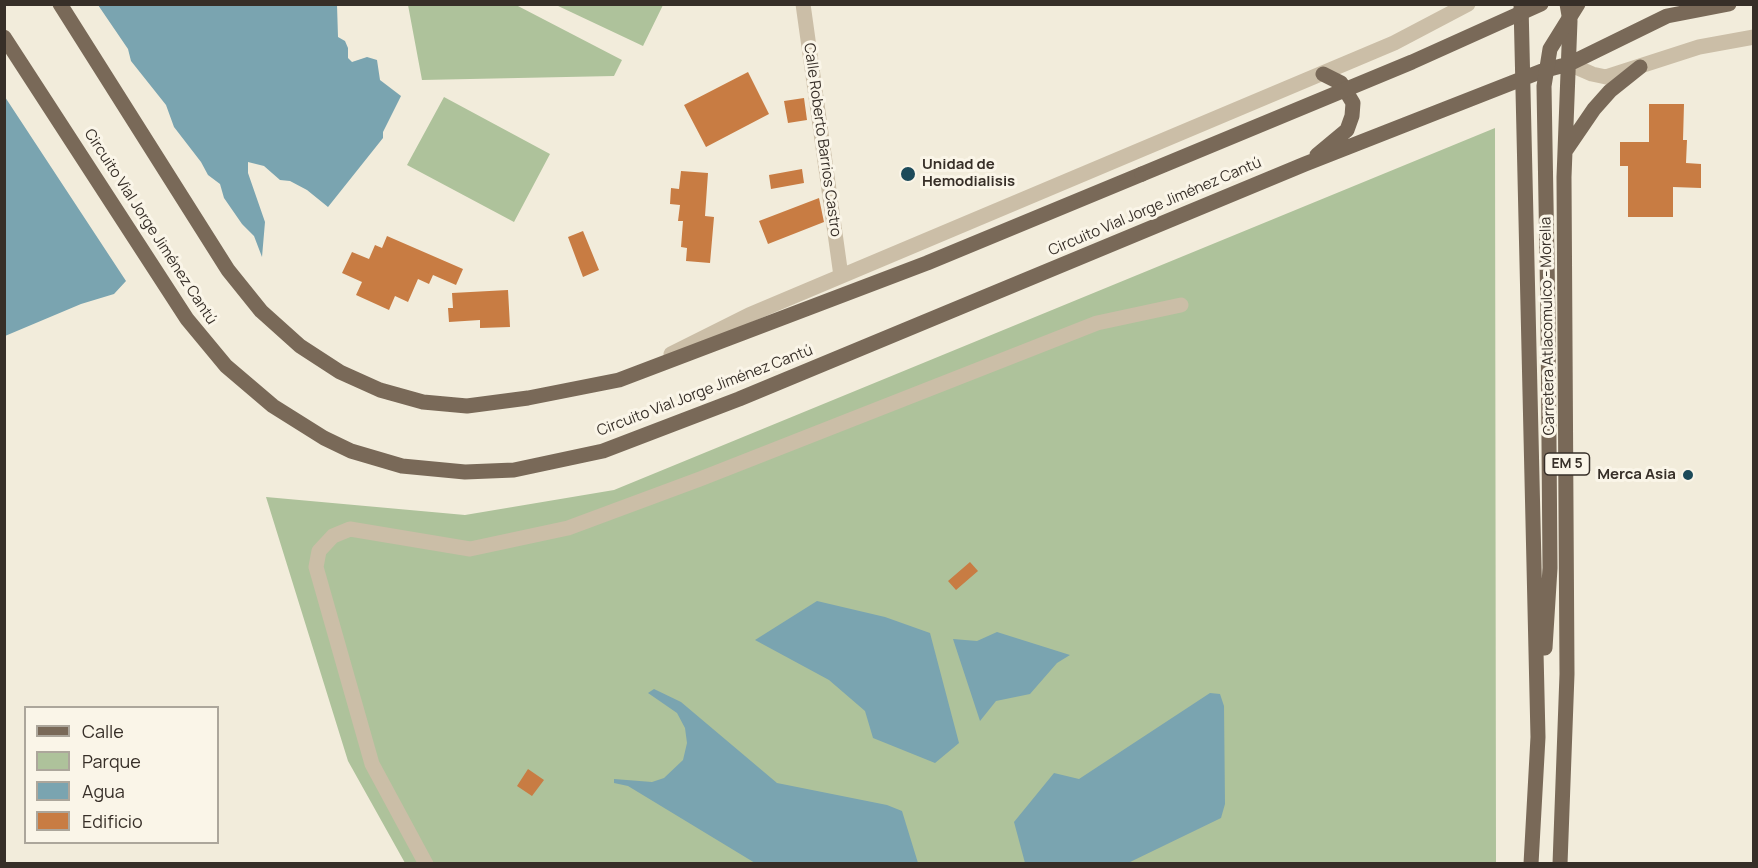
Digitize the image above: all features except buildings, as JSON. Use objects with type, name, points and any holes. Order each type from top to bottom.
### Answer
[{"type":"main road","points":[[60,4],[238,284],[261,311],[321,361],[360,381],[401,397],[423,402],[467,405],[528,398],[619,380],[927,263],[1412,62],[1541,4]]},
{"type":"main road","name":"Carretera Atlacomulco - Morelia","points":[[1521,4],[1538,737],[1531,864]]},
{"type":"main road","name":"Carretera Atlacomulco - Morelia","points":[[1560,864],[1568,674],[1564,177],[1570,21],[1568,4]]},
{"type":"main road","points":[[1538,737],[1550,568],[1544,86],[1550,49],[1578,4]]},
{"type":"main road","name":"Circuito Vial Jorge Jiménez Cantú","points":[[4,37],[187,319],[226,366],[273,406],[324,438],[351,451],[402,466],[465,472],[514,470],[603,451],[739,399],[1305,164],[1523,78],[1569,64],[1667,16],[1729,4]]},
{"type":"main road","points":[[1566,150],[1594,109],[1610,91],[1640,67]]},
{"type":"main road","points":[[1305,164],[1347,130],[1352,116],[1353,103],[1341,83],[1323,74]]},
{"type":"street","name":"Calle Roberto Barrios Castro","points":[[803,4],[841,276]]},
{"type":"street","points":[[619,380],[749,315],[1323,74],[1394,43],[1468,4]]},
{"type":"street","points":[[1569,64],[1592,74],[1606,77],[1699,47],[1754,37]]},
{"type":"street","points":[[426,864],[372,764],[316,567],[320,550],[333,536],[350,529],[470,549],[568,528],[700,479],[1097,323],[1181,305]]},
{"type":"green space","points":[[408,5],[516,5],[622,60],[614,76],[422,80]]},
{"type":"green space","points":[[556,5],[663,5],[643,46]]},
{"type":"green space","points":[[444,97],[550,154],[514,222],[407,165]]},
{"type":"green space","points":[[1495,128],[1496,863],[405,863],[348,761],[266,497],[465,515],[614,490]]},
{"type":"water","points":[[98,5],[337,5],[338,37],[345,41],[348,58],[352,62],[367,57],[377,60],[380,80],[401,96],[383,132],[383,138],[328,207],[307,190],[290,181],[280,180],[264,166],[248,162],[248,173],[265,222],[262,257],[254,236],[242,224],[224,198],[220,184],[208,175],[201,162],[174,127],[166,105],[131,61],[128,49]]},
{"type":"water","points":[[5,97],[126,281],[114,294],[81,304],[5,336]]},
{"type":"water","points":[[817,601],[885,617],[930,633],[959,743],[935,763],[873,738],[865,711],[829,680],[755,640]]},
{"type":"water","points":[[997,632],[1070,655],[1057,663],[1030,694],[996,701],[980,721],[953,639],[977,641]]},
{"type":"water","points":[[654,689],[681,702],[777,783],[887,805],[902,811],[918,863],[755,863],[628,786],[614,783],[614,779],[652,782],[664,778],[683,760],[687,743],[685,728],[677,713],[648,693]]},
{"type":"water","points":[[1210,693],[1220,694],[1224,706],[1225,804],[1221,818],[1128,863],[1025,863],[1014,822],[1054,773],[1079,779]]},
{"type":"place","name":"Unidad de Hemodialisis","points":[[908,174]]},
{"type":"place","name":"Merca Asia","points":[[1688,475]]}]
